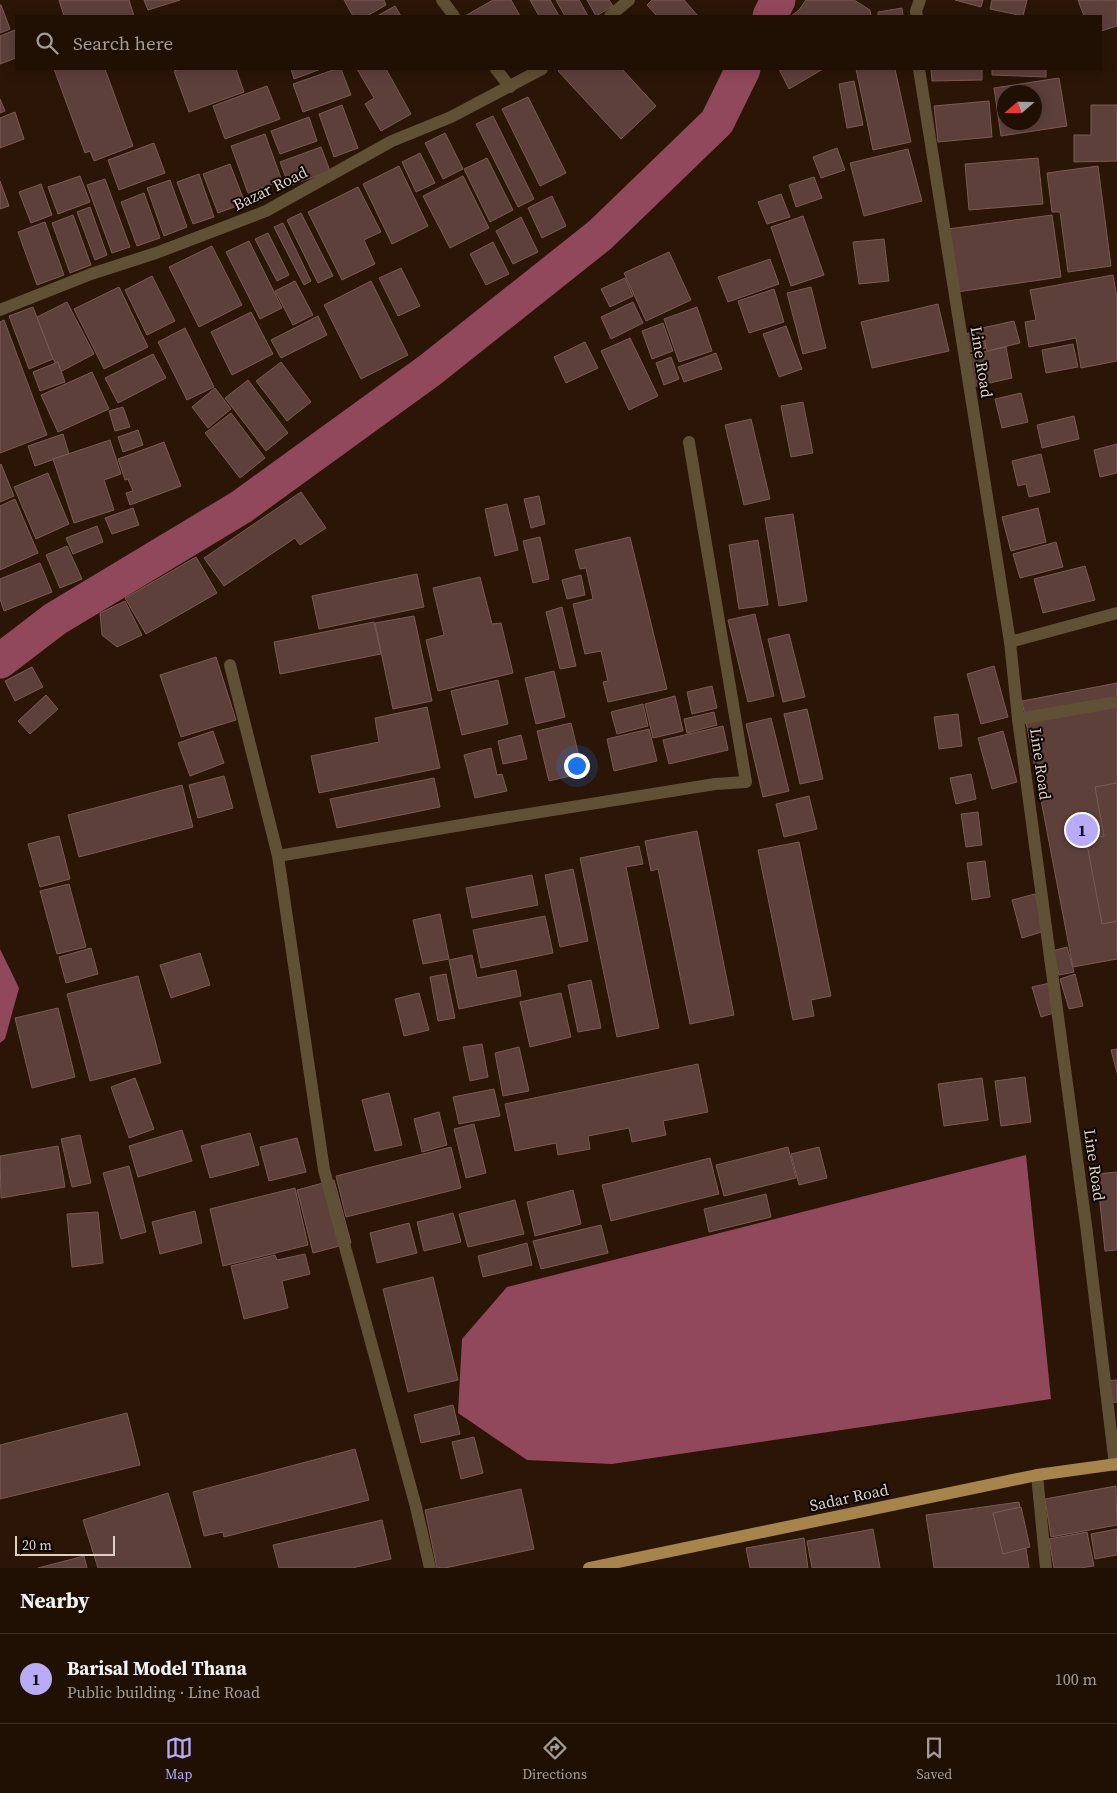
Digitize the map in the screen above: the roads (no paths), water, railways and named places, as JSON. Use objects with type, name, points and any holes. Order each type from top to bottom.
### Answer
[{"type":"main road","name":"Sadar Road","points":[[588,1568],[1037,1475],[1116,1465]]},
{"type":"street","points":[[442,0],[453,15]]},
{"type":"street","points":[[611,15],[629,0]]},
{"type":"street","points":[[917,15],[916,11],[920,0]]},
{"type":"street","points":[[497,70],[510,87]]},
{"type":"street","name":"Bazar Road","points":[[0,310],[90,274],[200,237],[266,211],[392,141],[451,117],[540,70]]},
{"type":"street","name":"Line Road","points":[[919,70],[1010,642],[1018,719],[1086,1225],[1116,1465]]},
{"type":"street","points":[[278,856],[677,790],[715,784],[746,782],[689,442]]},
{"type":"street","points":[[1010,642],[1117,613]]},
{"type":"street","points":[[230,665],[278,856],[324,1170],[416,1507],[430,1568]]},
{"type":"street","points":[[1018,719],[1117,702]]},
{"type":"street","points":[[1037,1475],[1046,1568]]},
{"type":"waterway","points":[[770,15],[778,0]]},
{"type":"waterway","points":[[0,661],[55,619],[241,507],[430,370],[600,235],[717,122],[743,70]]},
{"type":"place","name":"Barisal Model Thana","points":[[1082,830]]}]
